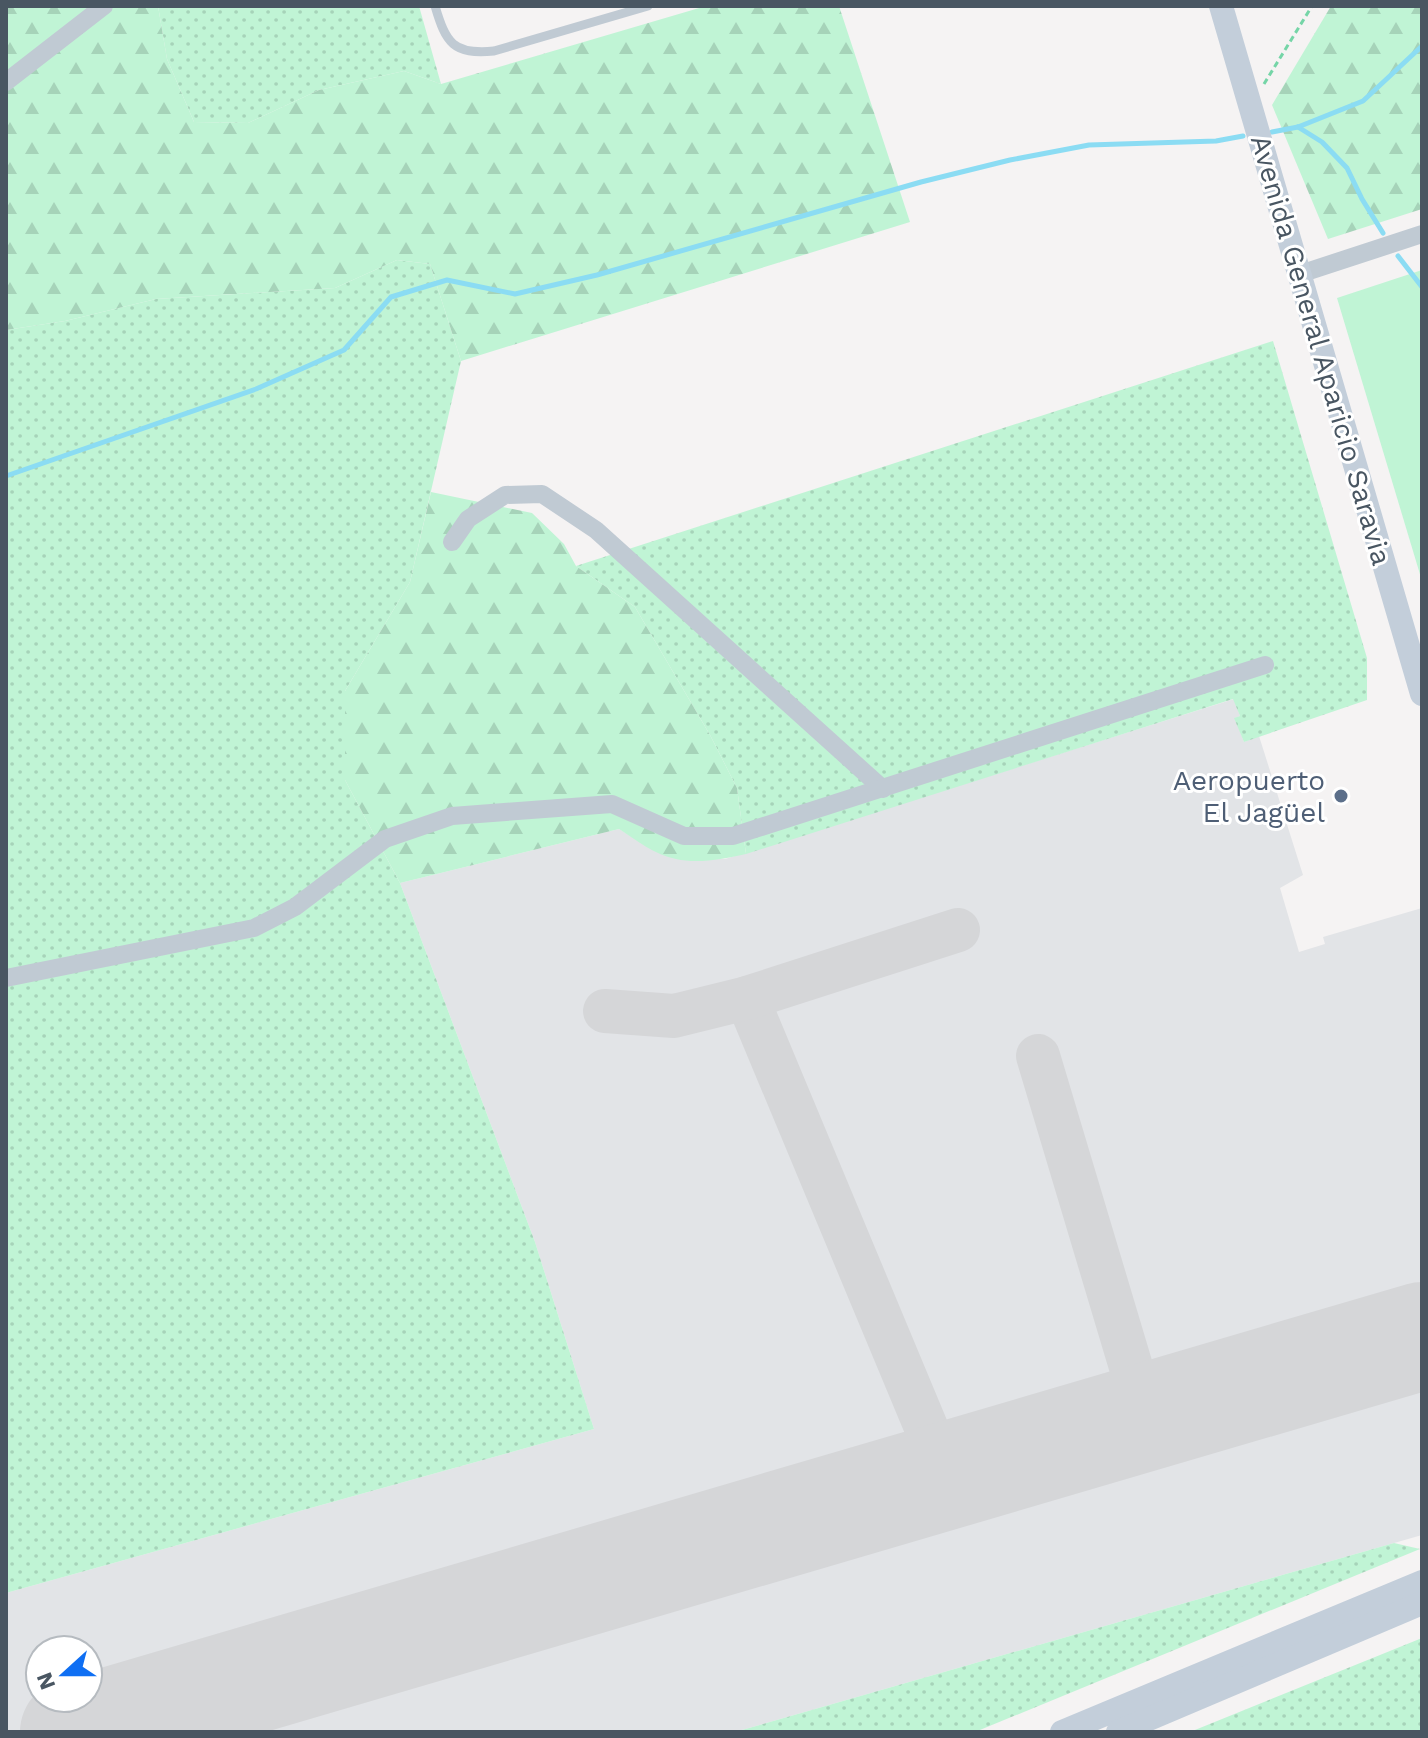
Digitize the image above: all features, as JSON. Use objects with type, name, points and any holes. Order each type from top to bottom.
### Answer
[{"type":"main road","name":"Avenida General Aparicio Saravia","points":[[1221,6],[1422,694]]},
{"type":"main road","points":[[1062,1732],[1422,1582]]},
{"type":"main road","points":[[1118,1732],[1422,1603]]},
{"type":"street","points":[[6,82],[104,6]]},
{"type":"street","points":[[1300,274],[1422,234]]},
{"type":"street","points":[[452,542],[468,519],[505,495],[542,494],[596,530],[883,789]]},
{"type":"street","points":[[6,978],[254,928],[295,907],[385,839],[452,816],[612,804],[684,836],[733,836],[1265,665]]},
{"type":"lane","points":[[435,6],[446,37],[459,48],[473,53],[494,51],[648,6]]},
{"type":"path","points":[[1249,107],[1312,6]]},
{"type":"shaded area","points":[[1234,699],[1240,716],[1235,718],[1244,742],[1259,736],[1303,875],[1280,888],[1299,952],[1325,944],[1323,937],[1422,908],[1422,1535],[735,1732],[6,1732],[6,1593],[594,1429],[535,1242],[400,883],[619,829],[657,852],[725,859]]},
{"type":"green space","points":[[6,6],[158,6],[167,59],[194,122],[248,123],[319,90],[404,71],[441,84],[706,6],[839,6],[910,222],[461,361],[430,264],[397,260],[335,288],[156,299],[65,321],[6,330]]},
{"type":"green space","points":[[158,6],[419,6],[441,84],[404,71],[319,90],[248,123],[194,122],[167,59]]},
{"type":"green space","points":[[1331,6],[1422,6],[1422,209],[1328,239],[1272,105]]},
{"type":"green space","points":[[397,260],[430,264],[461,361],[410,582],[345,691],[345,780],[400,883],[535,1242],[594,1429],[6,1593],[6,330],[65,321],[156,299],[335,288]]},
{"type":"green space","points":[[1422,270],[1422,581],[1337,298]]},
{"type":"green space","points":[[1273,341],[1367,658],[1367,700],[1244,742],[1234,718],[1240,716],[1233,699],[746,854],[737,788],[710,735],[635,607],[576,566]]},
{"type":"green space","points":[[431,492],[532,513],[564,544],[576,566],[635,607],[710,735],[737,788],[746,854],[702,861],[676,859],[653,851],[619,829],[400,883],[345,780],[345,691],[410,582]]},
{"type":"green space","points":[[1394,1543],[1420,1549],[975,1732],[735,1732]]},
{"type":"green space","points":[[1422,1638],[1422,1732],[1190,1732]]},
{"type":"waterway","points":[[1272,132],[1298,127],[1363,101],[1422,46]]},
{"type":"waterway","points":[[1298,127],[1322,142],[1347,168],[1383,233]]},
{"type":"waterway","points":[[6,476],[256,389],[344,350],[391,297],[447,280],[515,294],[597,275],[921,182],[1010,160],[1089,145],[1216,141],[1243,136]]},
{"type":"waterway","points":[[1398,256],[1422,287]]},
{"type":"taxiway","points":[[605,1011],[674,1016],[747,998],[958,930]]},
{"type":"taxiway","points":[[747,998],[946,1475]]},
{"type":"taxiway","points":[[1038,1056],[1146,1417]]},
{"type":"runway","points":[[74,1732],[1422,1336]]},
{"type":"place","name":"Aeropuerto El Jagüel","points":[[1341,796]]}]
